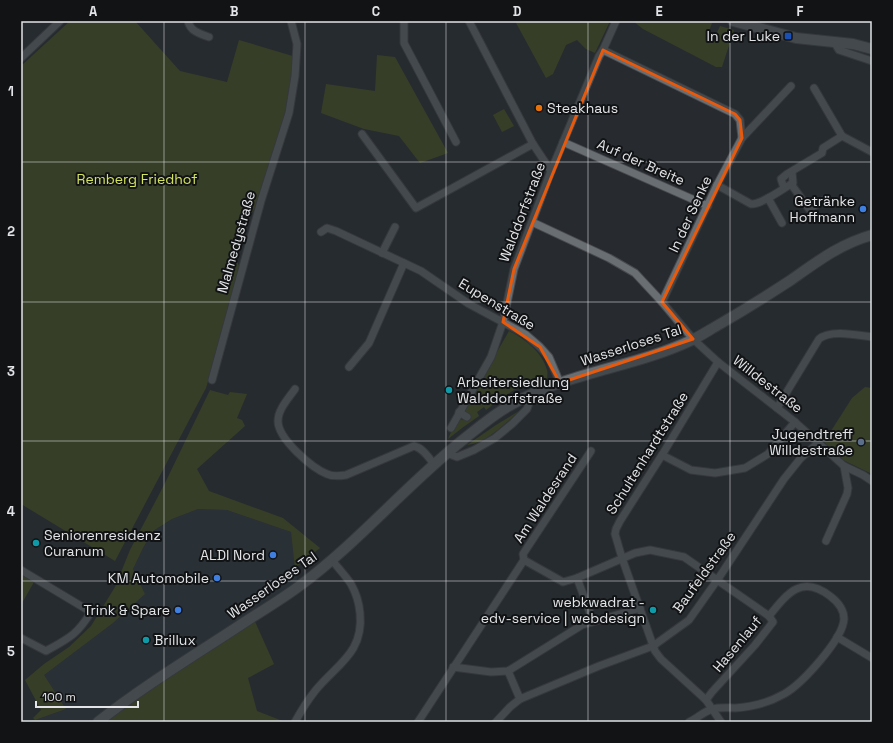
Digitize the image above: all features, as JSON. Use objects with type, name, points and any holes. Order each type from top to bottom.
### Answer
[{"type":"main road","points":[[733,21],[792,37],[853,44],[872,49]]},
{"type":"main road","name":"Wasserloses Tal","points":[[98,722],[141,690],[298,587],[332,560],[373,523],[434,464],[482,425],[508,407],[532,394],[560,383],[642,359],[693,340],[747,309],[832,251],[872,235]]},
{"type":"street","points":[[21,58],[60,21]]},
{"type":"street","points":[[188,21],[189,26],[199,33],[209,37]]},
{"type":"street","name":"Malmedystraße","points":[[212,380],[261,201],[289,113],[295,76],[297,44],[291,21]]},
{"type":"street","points":[[404,21],[404,43],[456,142]]},
{"type":"street","points":[[469,21],[533,144],[552,171]]},
{"type":"street","name":"Walddorfstraße","points":[[451,428],[491,357],[503,322],[514,269],[563,142],[599,56],[616,21]]},
{"type":"street","points":[[834,42],[839,50],[872,61]]},
{"type":"street","points":[[603,50],[735,114],[740,120],[742,138]]},
{"type":"street","name":"In der Senke","points":[[662,302],[717,185],[742,138],[791,86]]},
{"type":"street","points":[[814,88],[842,136],[872,152]]},
{"type":"street","points":[[362,134],[416,208],[533,144]]},
{"type":"street","points":[[784,188],[781,179],[822,153],[823,148],[842,136]]},
{"type":"street","name":"Auf der Breite","points":[[563,142],[708,206]]},
{"type":"street","points":[[717,185],[751,204],[754,204],[768,198],[791,184],[793,182],[792,172]]},
{"type":"street","points":[[791,184],[809,209],[826,199]]},
{"type":"street","points":[[768,198],[782,223]]},
{"type":"street","name":"Willdestraße","points":[[532,222],[609,258],[635,273],[662,302],[693,340],[718,362],[795,422],[844,466],[872,481]]},
{"type":"street","points":[[382,253],[396,227]]},
{"type":"street","name":"Eupenstraße","points":[[321,232],[327,228],[336,231],[420,271],[469,304],[525,334],[549,357],[560,383]]},
{"type":"street","points":[[349,367],[369,343],[404,263]]},
{"type":"street","points":[[776,408],[822,336],[836,333],[872,337]]},
{"type":"street","name":"Schultenhardtstraße","points":[[718,362],[620,521],[615,534],[655,651],[661,659],[706,700],[721,722]]},
{"type":"street","points":[[295,389],[282,406],[280,413],[278,422],[282,436],[307,461],[328,475],[346,476],[414,446],[424,451],[434,464]]},
{"type":"street","points":[[447,453],[457,457],[474,450],[495,438],[527,409],[532,394]]},
{"type":"street","points":[[459,412],[467,417]]},
{"type":"street","points":[[662,455],[691,470],[715,473],[745,468],[768,454],[795,422]]},
{"type":"street","name":"Baufeldstraße","points":[[496,722],[520,699],[599,666],[653,646],[689,620],[784,479],[800,459],[818,443]]},
{"type":"street","name":"Am Waldesrand","points":[[418,722],[524,560],[523,554],[591,451]]},
{"type":"street","points":[[826,541],[847,494],[848,488],[844,466]]},
{"type":"street","name":"Am Waldesrand","points":[[524,560],[563,582],[577,578],[635,553],[650,550],[684,557],[718,579],[769,616]]},
{"type":"street","points":[[295,722],[307,701],[347,657],[355,646],[360,632],[361,624],[357,595],[350,583],[332,560]]},
{"type":"street","points":[[21,570],[91,612],[82,627],[74,635],[46,651],[21,638]]},
{"type":"street","points":[[577,578],[594,622]]},
{"type":"street","name":"Hasenlauf","points":[[690,722],[705,712],[713,709],[737,708],[762,703],[784,694],[806,677],[827,652],[837,637],[843,626],[843,614],[841,607],[820,588],[810,586],[792,591],[785,596],[769,616],[773,622],[755,645],[706,700]]},
{"type":"street","points":[[453,667],[491,672],[508,671],[582,625],[640,608]]},
{"type":"street","points":[[837,637],[872,658]]},
{"type":"street","points":[[508,671],[520,699]]},
{"type":"highlighted area","points":[[603,50],[735,114],[740,120],[742,138],[662,302],[693,339],[560,383],[540,347],[503,322],[514,269]]},
{"type":"shaded area","points":[[198,509],[227,510],[291,532],[298,587],[98,722],[29,722],[66,709],[43,675],[113,623],[145,594],[133,569],[153,531],[172,519]]},
{"type":"green space","name":"Remberg Friedhof","points":[[70,21],[135,21],[180,71],[227,82],[239,40],[296,57],[289,113],[260,201],[243,225],[234,255],[241,270],[206,388],[115,561],[21,504],[21,66]]},
{"type":"green space","points":[[515,21],[610,21],[595,53],[586,49],[577,40],[566,45],[553,74],[546,78]]},
{"type":"green space","points":[[633,21],[708,21],[712,23],[708,34],[715,37],[720,26],[734,30],[722,67],[716,67],[643,29]]},
{"type":"green space","points":[[377,55],[395,57],[448,153],[420,163],[399,136],[364,129],[321,113],[326,84],[375,91]]},
{"type":"green space","points":[[504,109],[514,126],[502,132],[493,115]]},
{"type":"green space","points":[[509,331],[527,342],[537,352],[545,364],[547,380],[514,390],[486,410],[484,407],[477,412],[479,416],[448,439],[457,419],[467,420],[465,408]]},
{"type":"green space","points":[[865,387],[872,388],[872,474],[843,460],[824,442],[852,398]]},
{"type":"green space","points":[[210,390],[228,395],[230,392],[247,394],[237,418],[242,420],[245,426],[197,469],[209,491],[283,518],[320,548],[295,568],[291,532],[227,510],[198,509],[172,519],[153,531],[133,569],[145,594],[113,623],[44,675],[66,709],[35,720],[33,718],[41,710],[25,680],[44,664],[69,647],[91,626],[115,587],[130,550],[165,483]]},
{"type":"green space","points":[[519,411],[502,427],[488,437],[474,444],[467,445],[496,425]]},
{"type":"green space","points":[[21,574],[34,582],[22,603],[21,602]]},
{"type":"green space","points":[[253,617],[274,664],[248,678],[257,711],[285,722],[98,722]]},
{"type":"place","name":"In der Luke","points":[[788,36]]},
{"type":"place","name":"Steakhaus","points":[[539,108]]},
{"type":"place","name":"Getränke Hoffmann","points":[[863,209]]},
{"type":"place","name":"Arbeitersiedlung Walddorfstraße","points":[[449,390]]},
{"type":"place","name":"Jugendtreff Willdestraße","points":[[861,442]]},
{"type":"place","name":"Seniorenresidenz Curanum","points":[[36,543]]},
{"type":"place","name":"ALDI Nord","points":[[273,555]]},
{"type":"place","name":"KM Automobile","points":[[217,578]]},
{"type":"place","name":"Trink & Spare","points":[[178,610]]},
{"type":"place","name":"webkwadrat - edv-service | webdesign","points":[[653,610]]},
{"type":"place","name":"Brillux","points":[[146,640]]}]
